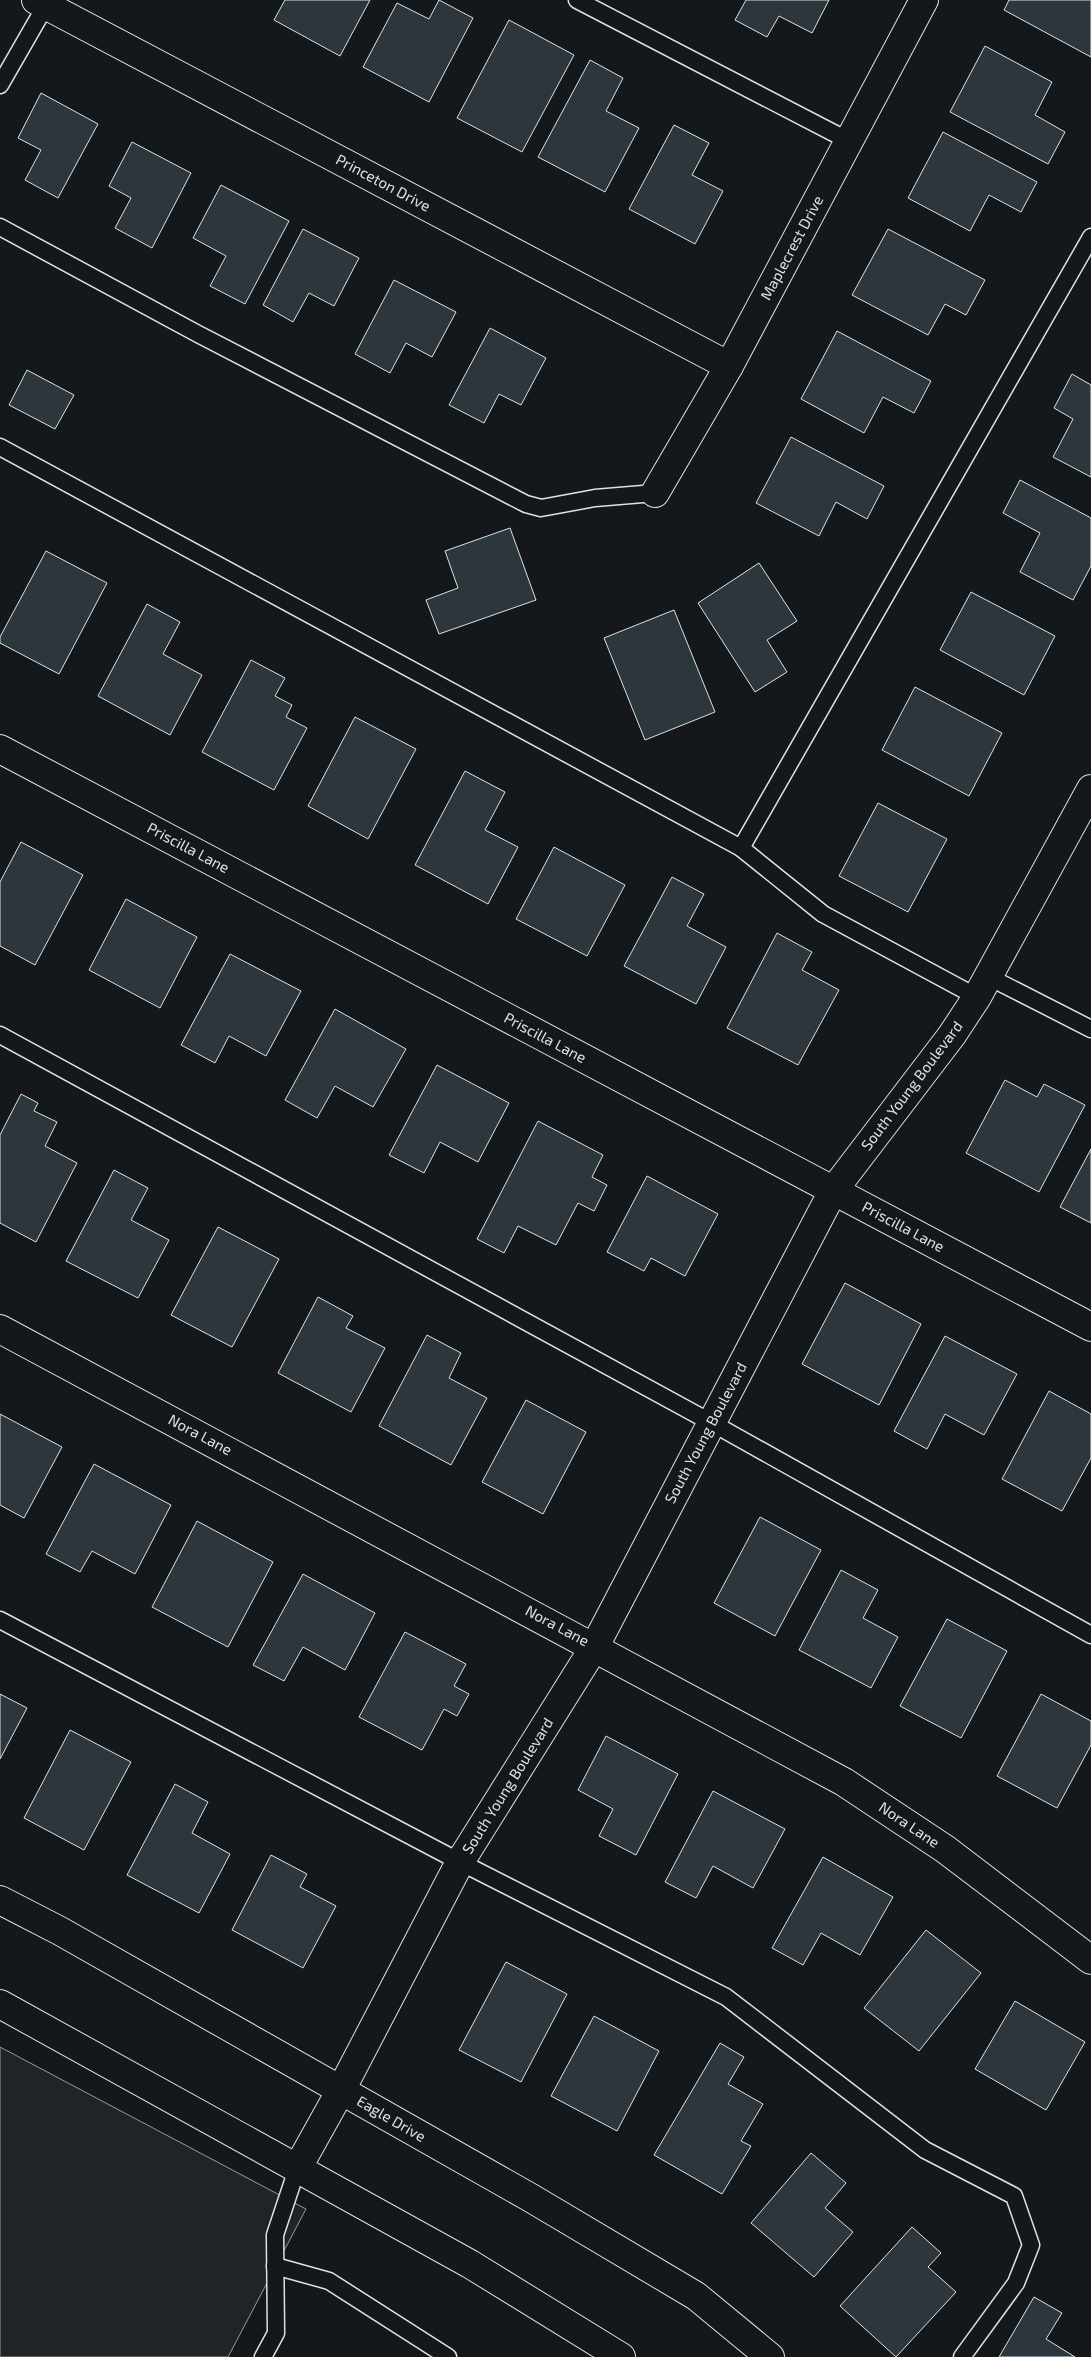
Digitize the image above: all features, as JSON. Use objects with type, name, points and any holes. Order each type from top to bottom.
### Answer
[{"type":"street","name":"Maplecrest Drive","points":[[656,493],[729,366],[924,0]]},
{"type":"street","name":"Princeton Drive","points":[[41,3],[729,366]]},
{"type":"street","name":"Priscilla Lane","points":[[0,748],[1091,1327]]},
{"type":"street","name":"South Young Boulevard","points":[[297,2169],[341,2090],[460,1862],[595,1646],[833,1190],[952,1035],[982,986],[1091,790]]},
{"type":"street","name":"Nora Lane","points":[[0,1329],[595,1646],[844,1782],[945,1849],[1091,1960]]},
{"type":"street","name":"Eagle Drive","points":[[0,1900],[60,1931],[531,2198],[696,2296],[770,2357]]},
{"type":"street","points":[[0,2004],[470,2264],[621,2357]]},
{"type":"lane","points":[[577,0],[849,141]]},
{"type":"lane","points":[[0,85],[41,3]]},
{"type":"lane","points":[[0,227],[207,338],[526,504],[541,508],[595,498],[656,493]]},
{"type":"lane","points":[[741,848],[1091,238]]},
{"type":"lane","points":[[0,447],[741,848],[823,914],[982,986],[1091,1029]]},
{"type":"lane","points":[[0,1036],[712,1423],[1091,1635]]},
{"type":"lane","points":[[0,1620],[460,1862],[726,1997],[925,2150],[1014,2196],[1031,2245],[1016,2282],[962,2357]]},
{"type":"lane","points":[[263,2357],[276,2333],[275,2235],[297,2169]]},
{"type":"lane","points":[[275,2266],[329,2281],[448,2357]]},
{"type":"shaded area","points":[[0,2047],[306,2209],[228,2357],[0,2357]]},
{"type":"building","points":[[285,0],[370,0],[340,56],[274,20]]},
{"type":"building","points":[[439,0],[473,18],[429,102],[363,67],[397,3],[429,19]]},
{"type":"building","points":[[746,0],[829,0],[812,33],[779,16],[767,37],[735,20]]},
{"type":"building","points":[[1009,0],[1091,0],[1091,57],[1004,10]]},
{"type":"building","points":[[509,20],[574,55],[522,152],[457,118]]},
{"type":"building","points":[[985,46],[1052,82],[1035,115],[1065,132],[1048,164],[950,112]]},
{"type":"building","points":[[590,60],[623,78],[606,111],[639,128],[605,192],[538,157]]},
{"type":"building","points":[[41,93],[98,124],[58,198],[25,180],[41,150],[18,138]]},
{"type":"building","points":[[674,125],[709,143],[692,175],[723,191],[695,244],[629,209]]},
{"type":"building","points":[[943,132],[1037,182],[1021,212],[989,195],[970,231],[908,198]]},
{"type":"building","points":[[132,142],[191,173],[152,248],[115,228],[131,198],[109,186]]},
{"type":"building","points":[[221,185],[289,221],[245,304],[210,286],[226,256],[193,238]]},
{"type":"building","points":[[303,229],[359,258],[334,306],[309,293],[293,322],[263,305]]},
{"type":"building","points":[[888,229],[985,280],[966,315],[945,304],[928,335],[852,295]]},
{"type":"building","points":[[394,280],[456,312],[432,357],[406,343],[390,373],[355,354]]},
{"type":"building","points":[[490,328],[546,358],[521,405],[499,394],[484,423],[449,405]]},
{"type":"building","points":[[837,331],[931,381],[914,413],[883,397],[864,433],[801,399]]},
{"type":"building","points":[[27,370],[74,395],[55,429],[9,405]]},
{"type":"building","points":[[1072,374],[1091,385],[1091,477],[1053,457],[1073,419],[1054,408]]},
{"type":"building","points":[[791,437],[884,486],[867,519],[836,502],[819,536],[756,503]]},
{"type":"building","points":[[1020,480],[1091,518],[1091,566],[1073,600],[1020,572],[1040,533],[1003,513]]},
{"type":"building","points":[[510,528],[536,600],[439,634],[426,600],[458,588],[445,551]]},
{"type":"building","points":[[46,551],[107,583],[59,674],[0,643],[0,637]]},
{"type":"building","points":[[759,563],[797,621],[767,640],[787,672],[755,692],[698,603]]},
{"type":"building","points":[[971,592],[1055,636],[1024,695],[940,650]]},
{"type":"building","points":[[147,604],[180,622],[163,654],[202,675],[170,735],[98,696]]},
{"type":"building","points":[[674,610],[715,712],[645,740],[604,638]]},
{"type":"building","points":[[251,660],[285,678],[275,696],[292,705],[286,717],[307,728],[274,790],[202,752]]},
{"type":"building","points":[[915,687],[1002,733],[969,796],[882,750]]},
{"type":"building","points":[[355,717],[416,749],[368,839],[308,806]]},
{"type":"building","points":[[465,771],[505,792],[485,830],[518,847],[488,904],[415,865]]},
{"type":"building","points":[[878,803],[947,839],[908,912],[839,876]]},
{"type":"building","points":[[21,842],[83,875],[35,965],[0,946],[0,882]]},
{"type":"building","points":[[554,847],[625,885],[587,956],[516,919]]},
{"type":"building","points":[[672,877],[704,894],[687,926],[726,947],[696,1004],[624,966]]},
{"type":"building","points":[[126,899],[197,937],[160,1008],[89,970]]},
{"type":"building","points":[[777,933],[812,952],[802,970],[839,990],[798,1065],[727,1028]]},
{"type":"building","points":[[230,954],[301,991],[266,1056],[229,1036],[215,1063],[181,1045]]},
{"type":"building","points":[[335,1009],[406,1049],[373,1107],[335,1086],[317,1118],[285,1100]]},
{"type":"building","points":[[437,1065],[509,1103],[478,1162],[440,1142],[424,1173],[389,1155]]},
{"type":"building","points":[[1005,1080],[1037,1097],[1044,1084],[1085,1105],[1039,1192],[966,1153]]},
{"type":"building","points":[[21,1094],[38,1103],[34,1111],[57,1122],[45,1146],[77,1163],[36,1242],[0,1223],[0,1135]]},
{"type":"building","points":[[538,1121],[603,1155],[592,1177],[607,1185],[594,1211],[578,1203],[556,1245],[518,1226],[504,1253],[477,1239]]},
{"type":"building","points":[[1091,1149],[1091,1223],[1060,1207]]},
{"type":"building","points":[[114,1170],[148,1188],[131,1220],[169,1240],[138,1298],[66,1261]]},
{"type":"building","points":[[647,1176],[718,1214],[685,1276],[651,1258],[644,1271],[607,1252]]},
{"type":"building","points":[[218,1227],[279,1259],[232,1347],[171,1315]]},
{"type":"building","points":[[845,1283],[921,1324],[879,1405],[802,1364]]},
{"type":"building","points":[[318,1297],[353,1316],[346,1328],[385,1348],[351,1412],[278,1373]]},
{"type":"building","points":[[427,1335],[461,1353],[449,1378],[487,1398],[451,1465],[379,1426]]},
{"type":"building","points":[[945,1336],[1017,1374],[984,1435],[945,1414],[927,1449],[894,1431]]},
{"type":"building","points":[[1049,1391],[1091,1414],[1091,1458],[1062,1511],[1002,1479]]},
{"type":"building","points":[[526,1400],[586,1432],[543,1514],[482,1482]]},
{"type":"building","points":[[0,1414],[62,1447],[24,1518],[0,1505]]},
{"type":"building","points":[[94,1464],[171,1505],[135,1574],[92,1551],[80,1572],[46,1554]]},
{"type":"building","points":[[760,1517],[821,1550],[775,1636],[714,1603]]},
{"type":"building","points":[[197,1521],[273,1562],[228,1647],[152,1607]]},
{"type":"building","points":[[841,1570],[878,1590],[863,1618],[898,1637],[871,1688],[799,1650]]},
{"type":"building","points":[[303,1574],[375,1613],[345,1670],[303,1647],[284,1681],[253,1665]]},
{"type":"building","points":[[947,1619],[1007,1651],[961,1738],[900,1706]]},
{"type":"building","points":[[405,1632],[466,1664],[454,1686],[469,1694],[457,1716],[444,1709],[422,1750],[359,1717]]},
{"type":"building","points":[[0,1694],[27,1708],[0,1759]]},
{"type":"building","points":[[1041,1694],[1091,1721],[1091,1745],[1057,1808],[997,1776]]},
{"type":"building","points":[[70,1730],[131,1762],[84,1850],[24,1818]]},
{"type":"building","points":[[606,1736],[678,1774],[636,1855],[599,1836],[613,1809],[578,1790]]},
{"type":"building","points":[[175,1784],[208,1802],[192,1833],[230,1854],[199,1913],[127,1875]]},
{"type":"building","points":[[713,1791],[785,1829],[753,1888],[713,1866],[696,1898],[665,1882]]},
{"type":"building","points":[[271,1855],[307,1874],[300,1887],[336,1906],[303,1968],[232,1930]]},
{"type":"building","points":[[823,1857],[893,1897],[860,1955],[821,1933],[803,1965],[772,1948]]},
{"type":"building","points":[[926,1930],[981,1973],[919,2051],[864,2008]]},
{"type":"building","points":[[506,1962],[567,1994],[521,2082],[459,2050]]},
{"type":"building","points":[[1015,2001],[1085,2042],[1046,2110],[975,2069]]},
{"type":"building","points":[[594,2016],[659,2051],[617,2131],[551,2096]]},
{"type":"building","points":[[720,2043],[744,2057],[728,2084],[763,2104],[741,2141],[751,2146],[722,2194],[654,2155]]},
{"type":"building","points":[[811,2153],[846,2183],[825,2208],[853,2232],[814,2277],[751,2223]]},
{"type":"building","points":[[912,2227],[941,2253],[928,2267],[956,2292],[896,2357],[840,2306]]},
{"type":"building","points":[[1034,2297],[1062,2313],[1046,2339],[1075,2357],[999,2357]]}]
